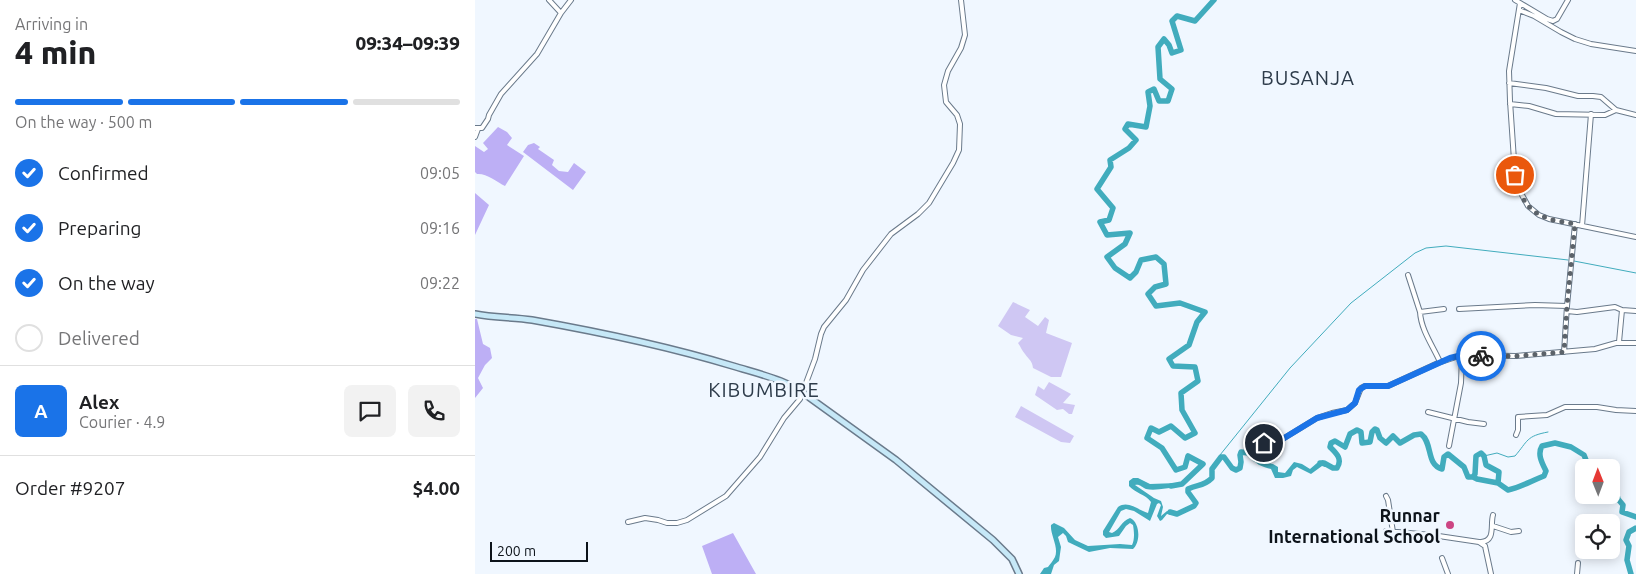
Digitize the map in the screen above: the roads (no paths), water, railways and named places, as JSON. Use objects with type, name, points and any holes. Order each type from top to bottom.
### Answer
[{"type":"street","points":[[549,0],[561,13]]},
{"type":"street","points":[[475,136],[477,128],[482,128],[485,124],[501,94],[537,54],[561,13],[571,0]]},
{"type":"street","points":[[628,522],[652,518],[667,523],[677,523],[697,516],[723,499],[760,457],[784,418],[800,399],[815,359],[824,327],[845,300],[863,270],[891,234],[925,208],[959,150],[960,124],[957,116],[946,102],[944,85],[948,71],[961,48],[965,35],[961,0]]},
{"type":"street","points":[[1515,0],[1547,19],[1555,21],[1568,0]]},
{"type":"street","points":[[1520,3],[1510,62],[1509,83],[1515,175],[1523,199],[1539,215],[1557,221],[1636,237]]},
{"type":"street","points":[[1519,10],[1532,14],[1561,32],[1583,42],[1636,51]]},
{"type":"street","points":[[1509,83],[1546,88],[1577,96],[1601,97],[1616,110],[1636,115]]},
{"type":"street","points":[[1510,104],[1529,106],[1556,114],[1605,115],[1616,110]]},
{"type":"street","points":[[1582,226],[1591,114]]},
{"type":"street","points":[[1564,352],[1575,224]]},
{"type":"street","points":[[1408,275],[1425,331],[1440,362]]},
{"type":"street","points":[[1459,309],[1535,305],[1577,312],[1615,307],[1622,310],[1636,311]]},
{"type":"street","points":[[1420,312],[1444,309]]},
{"type":"street","points":[[1619,342],[1622,310]]},
{"type":"street","points":[[475,314],[513,317],[594,331],[664,347],[763,375],[802,391],[896,460],[993,540],[1012,559],[1019,574]]},
{"type":"street","points":[[1264,443],[1281,440],[1317,418],[1347,410],[1355,403],[1361,388],[1365,386],[1388,386],[1440,362],[1462,355],[1516,356],[1595,349],[1619,342],[1636,343]]},
{"type":"street","points":[[1449,446],[1461,383],[1462,355]]},
{"type":"street","points":[[1516,435],[1518,418],[1547,415],[1565,407],[1597,407],[1636,411]]},
{"type":"street","points":[[1428,412],[1484,424]]},
{"type":"street","points":[[1386,496],[1389,500],[1393,532]]},
{"type":"street","points":[[1386,531],[1431,535],[1483,543],[1491,535],[1493,515]]},
{"type":"street","points":[[1493,526],[1511,532],[1519,531]]},
{"type":"street","points":[[1479,542],[1485,546],[1491,574]]},
{"type":"street","points":[[1442,558],[1448,574]]},
{"type":"street","points":[[1577,574],[1578,563]]},
{"type":"water","points":[[1252,453],[1262,462],[1278,467],[1278,472],[1285,473],[1294,462],[1310,469],[1323,460],[1325,467],[1322,466],[1311,474],[1297,467],[1293,470],[1291,476],[1275,478],[1271,469],[1254,461]]},
{"type":"water","points":[[1133,478],[1138,478],[1150,484],[1177,483],[1177,487],[1157,490],[1135,485],[1161,501],[1163,507],[1161,516],[1167,511],[1177,514],[1167,514],[1160,521],[1157,516],[1161,505],[1159,503],[1150,521],[1134,511],[1126,509],[1121,511],[1109,532],[1115,532],[1127,519],[1133,520],[1136,524],[1138,537],[1136,546],[1133,549],[1110,548],[1089,552],[1068,542],[1063,533],[1058,537],[1061,547],[1059,561],[1054,565],[1051,574],[1040,574],[1055,557],[1056,549],[1051,529],[1051,525],[1054,523],[1064,528],[1075,540],[1088,546],[1132,545],[1134,530],[1133,525],[1130,523],[1119,536],[1106,538],[1103,535],[1103,531],[1118,507],[1122,505],[1129,505],[1148,513],[1151,502],[1129,486],[1129,481]]},
{"type":"waterway","points":[[1171,486],[1182,484],[1203,464],[1188,456],[1185,467],[1176,470],[1162,448],[1147,438],[1151,428],[1159,432],[1171,426],[1185,438],[1195,433],[1182,410],[1181,393],[1198,381],[1195,367],[1173,366],[1169,359],[1189,345],[1197,322],[1205,312],[1180,303],[1156,306],[1148,294],[1155,287],[1166,284],[1164,264],[1156,257],[1141,260],[1136,272],[1130,278],[1115,268],[1107,257],[1125,244],[1130,233],[1107,235],[1100,222],[1109,220],[1113,208],[1097,189],[1111,167],[1110,160],[1129,148],[1136,140],[1125,129],[1128,124],[1146,127],[1150,106],[1148,92],[1154,89],[1159,101],[1168,101],[1172,89],[1160,79],[1158,47],[1164,39],[1172,53],[1181,50],[1172,21],[1177,16],[1195,21],[1214,0]]},
{"type":"waterway","points":[[1221,457],[1220,455],[1290,368],[1351,303],[1415,253],[1426,248],[1446,246],[1568,260]]},
{"type":"waterway","points":[[1574,261],[1636,273]]},
{"type":"waterway","points":[[1320,463],[1337,468],[1339,459],[1330,447],[1331,443],[1335,441],[1345,447],[1350,434],[1357,430],[1361,432],[1362,443],[1370,442],[1372,432],[1375,429],[1380,438],[1386,443],[1393,436],[1400,443],[1414,435],[1421,434],[1425,438],[1431,459],[1437,467],[1442,469],[1444,457],[1448,454],[1464,467],[1468,477],[1473,477],[1475,474],[1476,456],[1481,453],[1484,456],[1486,465],[1499,472],[1498,483],[1508,490],[1544,476],[1546,471],[1540,455],[1542,446],[1555,443],[1571,447],[1584,455],[1586,459]]},
{"type":"waterway","points":[[1484,456],[1497,453],[1508,457],[1515,456],[1531,437],[1548,432]]},
{"type":"waterway","points":[[1170,512],[1177,514],[1194,506],[1196,503],[1188,489],[1209,481],[1212,478],[1212,469],[1221,457],[1224,457],[1232,468],[1236,470],[1240,468],[1241,452],[1248,453],[1255,459]]},
{"type":"waterway","points":[[1473,477],[1498,483]]},
{"type":"waterway","points":[[1620,501],[1623,505],[1622,512],[1636,517]]},
{"type":"waterway","points":[[1631,574],[1627,560],[1629,546],[1626,540],[1629,532],[1636,528]]},
{"type":"place","name":"Runnar International School","points":[[1450,525]]},
{"type":"district","name":"BUSANJA","points":[[1308,77]]},
{"type":"district","name":"KIBUMBIRE","points":[[764,389]]}]
